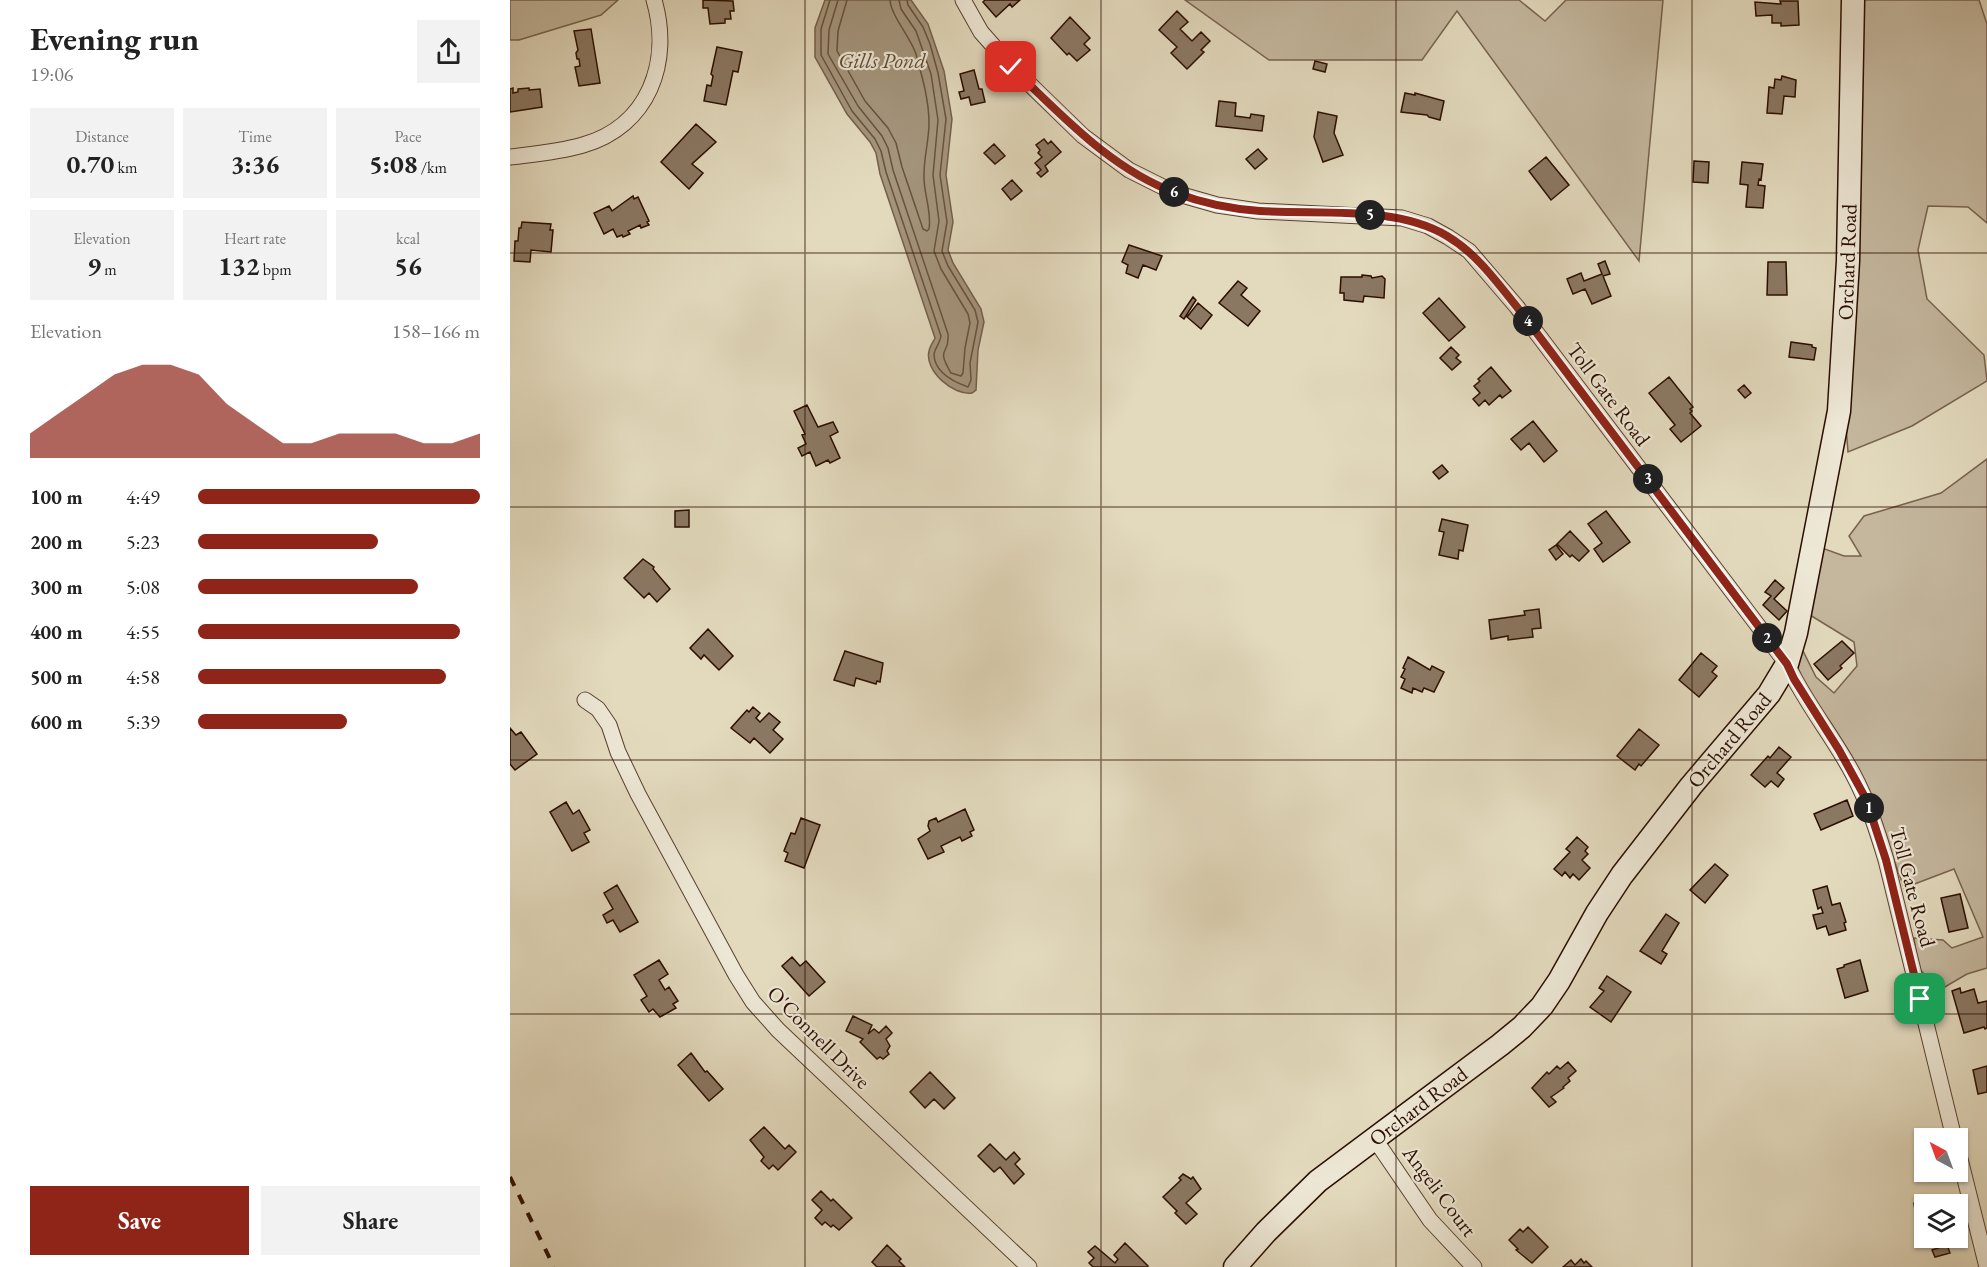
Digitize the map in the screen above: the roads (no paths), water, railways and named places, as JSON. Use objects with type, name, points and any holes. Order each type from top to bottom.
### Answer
[{"type":"street","points":[[510,157],[559,151],[585,145],[606,136],[625,123],[640,106],[650,89],[658,67],[661,45],[659,19],[654,0]]},
{"type":"street","name":"Toll Gate Road","points":[[963,0],[981,32],[1011,67],[1083,136],[1129,170],[1175,193],[1216,205],[1258,211],[1402,218],[1428,226],[1469,251],[1517,307],[1787,664],[1853,774],[1876,826],[1952,1128]]},
{"type":"street","name":"Orchard Road","points":[[1235,1267],[1301,1197],[1341,1163],[1500,1045],[1542,1006],[1622,875],[1690,786],[1769,694],[1787,664],[1799,621],[1839,411],[1848,261],[1853,0]]},
{"type":"street","name":"O'Connell Drive","points":[[585,700],[598,709],[609,725],[618,752],[638,794],[736,975],[753,1002],[778,1030],[1029,1267]]},
{"type":"street","name":"Angeli Court","points":[[1374,1138],[1430,1220],[1474,1267]]},
{"type":"street","points":[[1966,1182],[1987,1267]]},
{"type":"water","name":"Gills Pond","points":[[825,0],[911,0],[928,24],[944,71],[952,119],[946,175],[953,222],[948,250],[953,263],[981,309],[984,322],[978,350],[976,390],[972,393],[957,391],[949,386],[942,381],[931,366],[929,351],[935,338],[880,174],[876,153],[847,114],[815,57],[815,28]]},
{"type":"railway","points":[[510,1177],[554,1267]]}]
